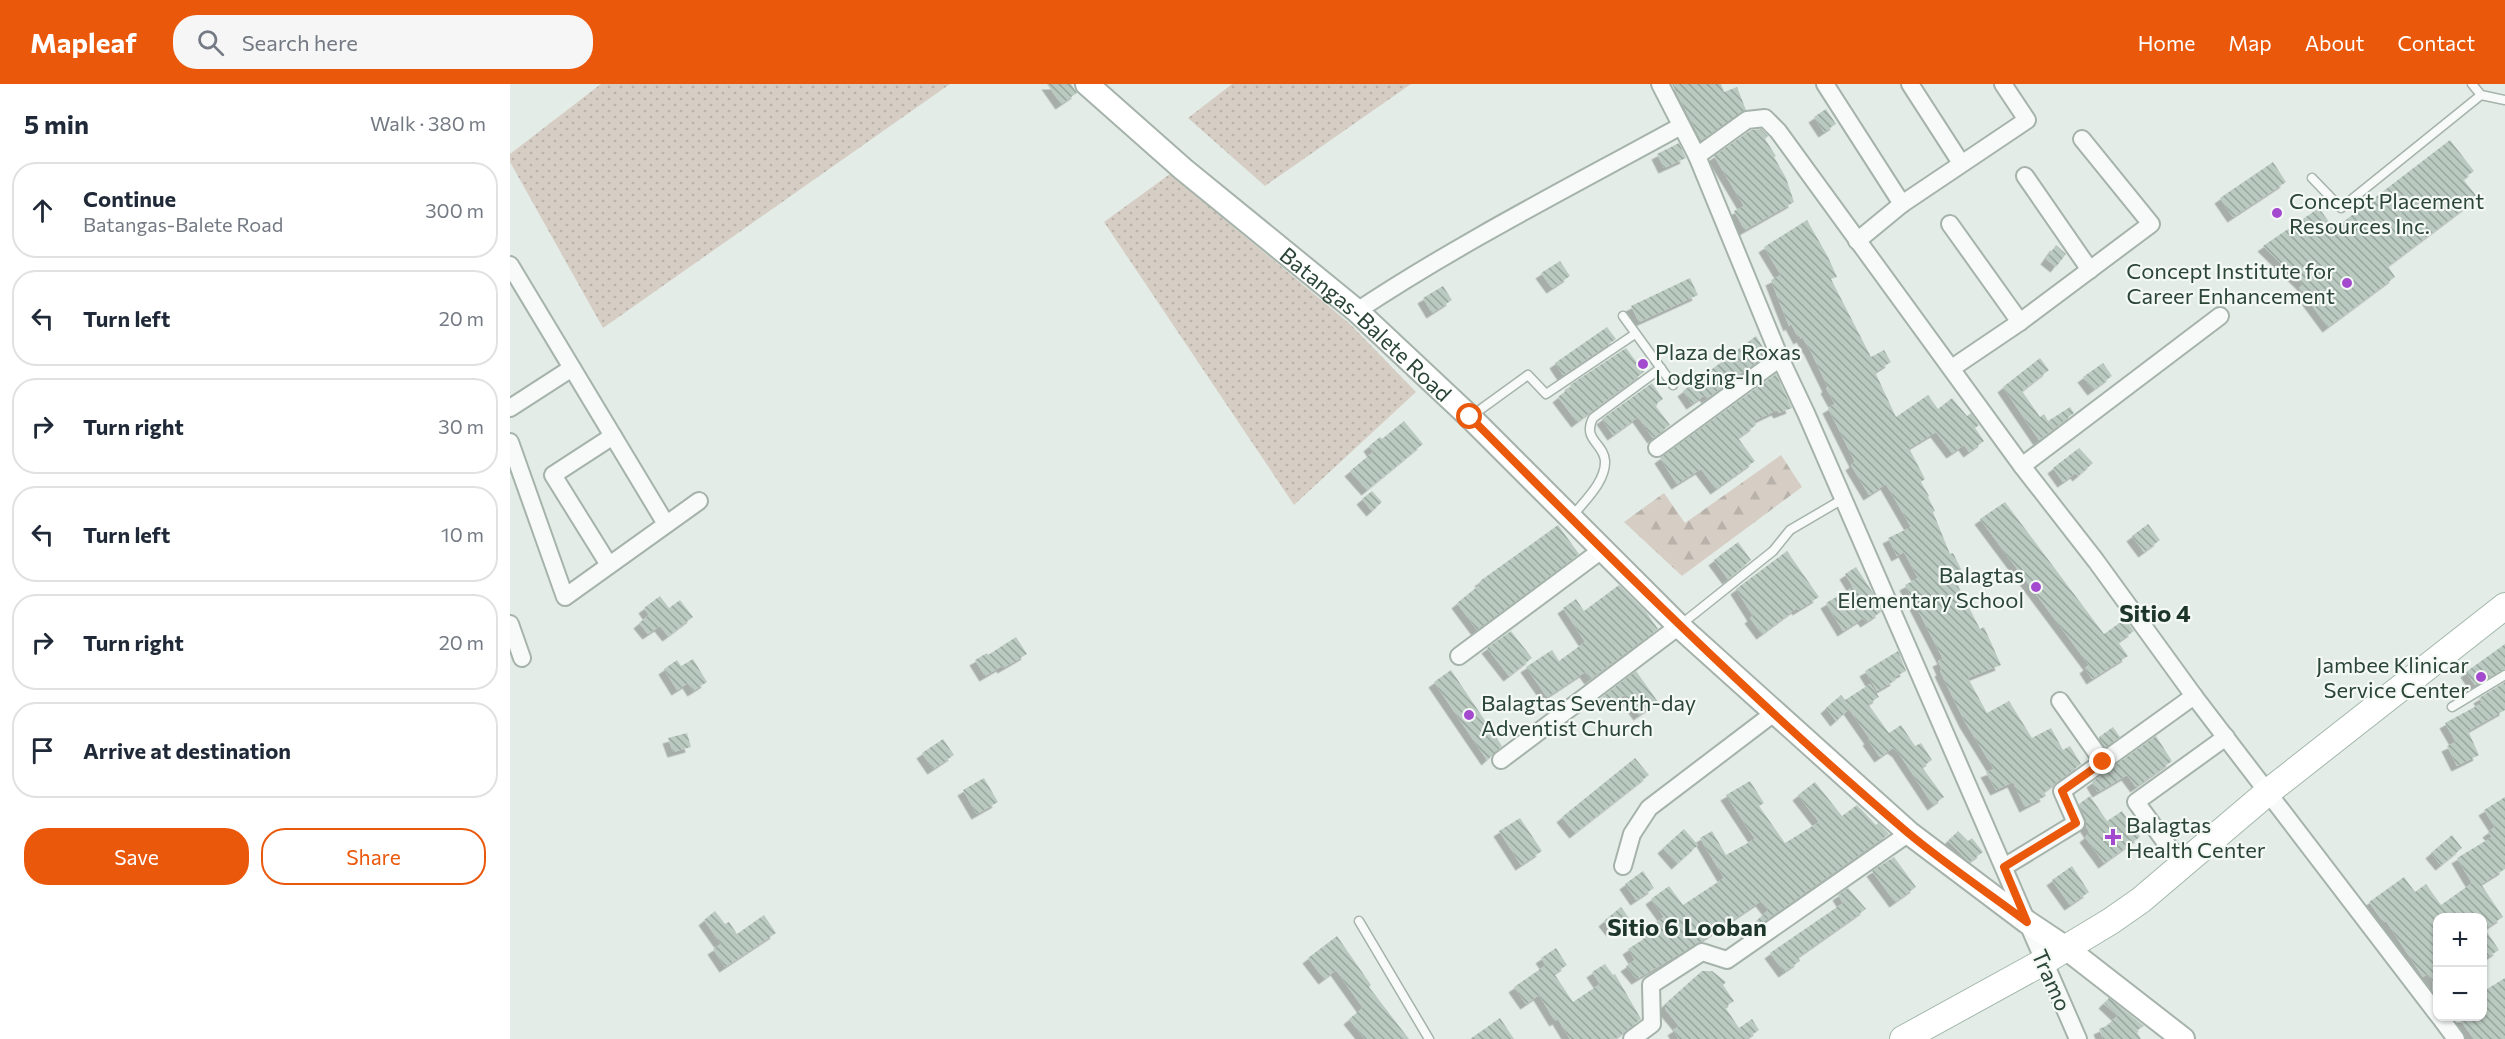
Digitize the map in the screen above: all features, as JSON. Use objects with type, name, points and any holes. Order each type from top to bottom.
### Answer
[{"type":"main road","name":"Batangas-Balete Road","points":[[1087,84],[1183,169],[1357,311],[1470,417],[1678,626],[1909,833],[2027,922],[2066,948],[2183,1039]]},
{"type":"main road","points":[[1903,1039],[2043,962],[2126,910],[2268,792],[2505,606]]},
{"type":"street","name":"Tramo","points":[[1660,84],[1697,156],[1780,358],[2078,1039]]},
{"type":"street","points":[[1825,84],[1902,204]]},
{"type":"street","points":[[1910,84],[1961,163]]},
{"type":"street","points":[[1857,241],[1902,204],[2027,120],[2003,84]]},
{"type":"street","points":[[1697,156],[1748,120],[1765,118],[1778,131],[2022,466],[2433,1009]]},
{"type":"street","points":[[1357,311],[1407,278],[1492,229],[1681,126]]},
{"type":"street","points":[[1952,368],[2020,322],[2151,224],[2082,139]]},
{"type":"street","points":[[2025,176],[2090,270]]},
{"type":"street","points":[[1950,224],[2020,322]]},
{"type":"street","points":[[510,265],[666,524]]},
{"type":"street","points":[[2022,466],[2220,316]]},
{"type":"street","points":[[1657,448],[1780,358]]},
{"type":"street","points":[[510,408],[572,368]]},
{"type":"street","points":[[609,566],[553,475],[613,436]]},
{"type":"street","points":[[510,442],[565,597],[699,501]]},
{"type":"street","points":[[1459,656],[1603,549]]},
{"type":"street","points":[[510,624],[522,658]]},
{"type":"street","points":[[1500,760],[1678,626]]},
{"type":"street","points":[[2004,867],[2076,823],[2062,791],[2194,696]]},
{"type":"street","points":[[2060,701],[2103,762]]},
{"type":"street","points":[[1623,866],[1632,834],[1649,808],[1774,713]]},
{"type":"street","points":[[2182,865],[2136,802],[2226,737]]},
{"type":"street","points":[[1632,1039],[1652,1024],[1652,986],[1702,952],[1727,960],[1909,833]]},
{"type":"street","points":[[2442,1021],[2456,1039]]},
{"type":"lane","points":[[2472,84],[2481,95],[2505,100]]},
{"type":"lane","points":[[2312,178],[2341,208],[2481,95]]},
{"type":"lane","points":[[1623,316],[1673,385]]},
{"type":"lane","points":[[1470,417],[1528,375],[1546,394],[1635,334]]},
{"type":"lane","points":[[1570,518],[1601,479],[1605,462],[1603,454],[1591,435],[1589,426],[1593,418],[1661,368]]},
{"type":"lane","points":[[1678,626],[1773,551],[1790,530],[1843,499]]},
{"type":"lane","points":[[2452,707],[2505,675]]},
{"type":"lane","points":[[1359,921],[1428,1039]]},
{"type":"green space","points":[[601,84],[950,84],[603,328],[510,162],[510,154]]},
{"type":"green space","points":[[1232,84],[1411,84],[1265,186],[1188,118]]},
{"type":"green space","points":[[1170,174],[1350,324],[1416,392],[1294,505],[1104,222]]},
{"type":"green space","points":[[1781,455],[1802,487],[1682,576],[1624,522],[1664,493],[1685,523]]},
{"type":"building","points":[[1047,84],[1071,84],[1077,93],[1061,104]]},
{"type":"building","points":[[1672,84],[1721,84],[1724,92],[1737,87],[1746,110],[1701,140]]},
{"type":"building","points":[[1826,109],[1836,124],[1824,132],[1814,117]]},
{"type":"building","points":[[1761,129],[1768,136],[1765,139],[1776,156],[1774,157],[1786,178],[1794,202],[1745,230],[1734,211],[1744,206],[1714,156],[1751,130]]},
{"type":"building","points":[[2450,140],[2474,171],[2463,179],[2478,198],[2388,266],[2395,277],[2328,327],[2299,288],[2303,285],[2263,246],[2319,208],[2334,229]]},
{"type":"building","points":[[1679,143],[1686,158],[1664,168],[1657,154]]},
{"type":"building","points":[[2273,162],[2286,182],[2233,217],[2220,198]]},
{"type":"building","points":[[1807,220],[1828,257],[1837,277],[1831,279],[1871,357],[1884,350],[1891,362],[1875,372],[1896,417],[1928,395],[1938,409],[1952,398],[1967,416],[1971,413],[1979,425],[1975,428],[1984,441],[1969,452],[1964,445],[1952,453],[1936,432],[1909,448],[1925,479],[1921,482],[1929,496],[1950,554],[1953,553],[1962,571],[1953,576],[1980,629],[1984,627],[2001,665],[1968,678],[1987,713],[2009,701],[2032,738],[2051,728],[2063,750],[2070,746],[2081,764],[2044,792],[2046,796],[2025,807],[2013,782],[1996,790],[1986,772],[1994,769],[1965,722],[1940,671],[1942,670],[1938,661],[1943,659],[1905,585],[1918,578],[1904,552],[1897,556],[1888,538],[1911,527],[1886,484],[1869,495],[1851,465],[1855,462],[1828,408],[1835,404],[1826,388],[1828,387],[1802,337],[1799,339],[1791,324],[1789,326],[1771,280],[1781,275],[1764,247]]},
{"type":"building","points":[[2056,245],[2066,254],[2056,267],[2046,259]]},
{"type":"building","points":[[1560,261],[1570,276],[1552,288],[1541,273]]},
{"type":"building","points":[[1690,278],[1698,295],[1639,322],[1631,306]]},
{"type":"building","points":[[1443,286],[1452,300],[1432,313],[1423,298]]},
{"type":"building","points":[[1607,327],[1616,339],[1563,375],[1555,363]]},
{"type":"building","points":[[1756,336],[1767,354],[1707,398],[1705,395],[1692,404],[1683,391]]},
{"type":"building","points":[[1626,348],[1644,372],[1577,422],[1558,397],[1571,387],[1570,385]]},
{"type":"building","points":[[2040,358],[2049,370],[2022,391],[2040,417],[2044,414],[2048,421],[2070,407],[2074,413],[2039,440],[2003,387]]},
{"type":"building","points":[[2103,363],[2112,376],[2093,390],[2083,377]]},
{"type":"building","points":[[1776,374],[1792,408],[1779,413],[1777,410],[1754,421],[1756,425],[1738,438],[1755,461],[1716,489],[1701,469],[1677,484],[1660,458]]},
{"type":"building","points":[[1652,383],[1663,399],[1655,405],[1670,425],[1653,438],[1638,417],[1613,435],[1602,419]]},
{"type":"building","points":[[1404,421],[1423,444],[1367,490],[1350,471],[1373,452],[1369,446],[1380,437],[1382,439]]},
{"type":"building","points":[[2079,448],[2093,463],[2078,476],[2076,473],[2063,482],[2053,468]]},
{"type":"building","points":[[1372,491],[1382,502],[1372,511],[1362,499]]},
{"type":"building","points":[[2005,502],[2104,634],[2125,619],[2134,631],[2118,642],[2128,656],[2092,679],[2085,668],[2089,665],[1980,519]]},
{"type":"building","points":[[2148,524],[2160,540],[2144,552],[2132,536]]},
{"type":"building","points":[[1558,525],[1579,554],[1477,630],[1457,603],[1482,583],[1480,581]]},
{"type":"building","points":[[1738,542],[1751,560],[1728,579],[1714,560]]},
{"type":"building","points":[[1787,551],[1819,597],[1798,610],[1797,608],[1762,634],[1750,618],[1753,616],[1736,589]]},
{"type":"building","points":[[1856,567],[1873,593],[1881,612],[1866,622],[1863,618],[1843,631],[1826,603],[1853,587],[1845,574]]},
{"type":"building","points":[[1619,585],[1646,612],[1658,629],[1590,679],[1585,672],[1547,697],[1526,667],[1552,650],[1559,661],[1585,642],[1563,608],[1576,599],[1584,611]]},
{"type":"building","points":[[660,596],[669,608],[680,600],[693,617],[668,636],[660,626],[648,634],[639,623],[649,615],[644,608]]},
{"type":"building","points":[[1511,631],[1532,658],[1509,676],[1487,648]]},
{"type":"building","points":[[1016,637],[1027,654],[985,676],[975,660],[987,653],[988,655]]},
{"type":"building","points":[[2505,644],[2505,669],[2475,685],[2466,672]]},
{"type":"building","points":[[1898,651],[1906,671],[1894,677],[1896,680],[1877,691],[1865,671]]},
{"type":"building","points":[[693,659],[707,682],[693,691],[688,683],[677,690],[664,669],[677,660],[681,666]]},
{"type":"building","name":"Balagtas Seventh-day Adventist Church","points":[[1451,670],[1502,746],[1487,760],[1434,682]]},
{"type":"building","points":[[1636,671],[1658,702],[1639,715],[1625,695],[1608,705],[1602,697]]},
{"type":"building","points":[[2505,682],[2505,710],[2468,731],[2479,755],[2457,766],[2447,746],[2456,742],[2445,723],[2482,703],[2479,698]]},
{"type":"building","points":[[1870,684],[1879,697],[1868,704],[1889,733],[1901,725],[1915,746],[1921,743],[1932,760],[1922,767],[1944,797],[1933,805],[1898,752],[1893,748],[1880,757],[1849,709],[1836,721],[1826,708],[1841,695],[1845,700]]},
{"type":"building","points":[[2113,727],[2120,737],[2105,747],[2099,737]]},
{"type":"building","points":[[687,733],[691,747],[673,752],[668,738]]},
{"type":"building","points":[[2156,736],[2172,761],[2136,787],[2127,775],[2098,792],[2092,782]]},
{"type":"building","points":[[943,739],[954,755],[933,769],[922,753]]},
{"type":"building","points":[[1635,758],[1649,775],[1575,833],[1562,817]]},
{"type":"building","points":[[984,778],[998,802],[977,814],[963,790]]},
{"type":"building","points":[[1750,781],[1764,803],[1759,806],[1785,843],[1819,822],[1798,795],[1815,782],[1842,816],[1857,805],[1876,825],[1878,823],[1889,834],[1747,933],[1746,931],[1768,910],[1761,901],[1700,942],[1637,979],[1626,966],[1635,960],[1628,949],[1650,935],[1646,929],[1664,917],[1651,899],[1669,886],[1683,905],[1724,878],[1700,838],[1712,831],[1726,855],[1755,839],[1726,795]]},
{"type":"building","name":"Balagtas Health Center","points":[[2090,796],[2107,821],[2122,811],[2140,837],[2104,863],[2085,837],[2090,833],[2079,804]]},
{"type":"building","points":[[2505,797],[2505,869],[2481,884],[2503,917],[2487,928],[2487,913],[2433,913],[2433,982],[2427,974],[2423,977],[2386,921],[2384,923],[2369,902],[2404,877],[2415,892],[2426,884],[2441,905],[2472,883],[2457,858],[2492,837],[2488,832],[2495,827],[2484,810]]},
{"type":"building","points":[[1520,818],[1542,851],[1521,865],[1499,831]]},
{"type":"building","points":[[1684,829],[1698,845],[1677,864],[1663,848]]},
{"type":"building","points":[[1958,831],[1968,841],[1972,838],[1983,852],[1969,862],[1948,841]]},
{"type":"building","points":[[2452,835],[2462,848],[2441,865],[2431,853]]},
{"type":"building","points":[[1894,857],[1916,887],[1895,902],[1872,871]]},
{"type":"building","points":[[2072,866],[2089,892],[2070,905],[2052,880]]},
{"type":"building","points":[[1643,871],[1654,888],[1636,900],[1625,884]]},
{"type":"building","points":[[1848,888],[1866,909],[1798,957],[1800,961],[1784,972],[1770,953],[1843,903],[1838,895]]},
{"type":"building","points":[[1621,907],[1629,918],[1612,931],[1604,921]]},
{"type":"building","points":[[715,911],[725,924],[729,922],[737,934],[764,915],[776,933],[725,967],[713,949],[721,944],[704,920]]},
{"type":"building","points":[[2487,932],[2499,950],[2487,956]]},
{"type":"building","points":[[1337,936],[1371,985],[1369,987],[1409,1039],[1365,1039],[1349,1019],[1363,1008],[1336,970],[1324,979],[1308,958]]},
{"type":"building","points":[[1556,948],[1567,965],[1555,975],[1573,1002],[1600,984],[1592,972],[1605,964],[1613,975],[1615,974],[1641,1019],[1615,1039],[1570,1039],[1558,1019],[1555,1021],[1539,995],[1526,1004],[1514,987],[1546,965],[1541,958]]},
{"type":"building","points":[[1702,971],[1712,971],[1726,982],[1723,985],[1734,1001],[1725,1007],[1739,1028],[1752,1019],[1759,1030],[1746,1039],[1679,1039],[1673,1030],[1679,1026],[1665,1009],[1665,1004]]},
{"type":"building","points":[[2505,978],[2505,1039],[2474,1039],[2461,1021],[2487,1021],[2487,989]]},
{"type":"building","points":[[2109,998],[2144,1026],[2136,1031],[2141,1039],[2103,1039],[2099,1029],[2113,1023],[2112,1020],[2118,1016],[2104,1003]]},
{"type":"building","points":[[1500,1018],[1514,1039],[1470,1039]]},
{"type":"place","name":"Concept Placement Resources Inc.","points":[[2277,213]]},
{"type":"place","name":"Concept Institute for Career Enhancement","points":[[2347,283]]},
{"type":"place","name":"Plaza de Roxas Lodging-In","points":[[1643,364]]},
{"type":"place","name":"Balagtas Elementary School","points":[[2036,587]]},
{"type":"place","name":"Jambee Klinicar Service Center","points":[[2481,677]]},
{"type":"place","name":"Balagtas Seventh-day Adventist Church","points":[[1469,715]]},
{"type":"place","name":"Balagtas Health Center","points":[[2113,837]]},
{"type":"district","name":"Sitio 4","points":[[2155,612]]},
{"type":"district","name":"Sitio 6 Looban","points":[[1687,926]]},
{"type":"route","points":[[1470,417],[1678,626],[1909,833],[2027,922],[2004,867],[2076,823],[2062,791],[2103,762]]}]
